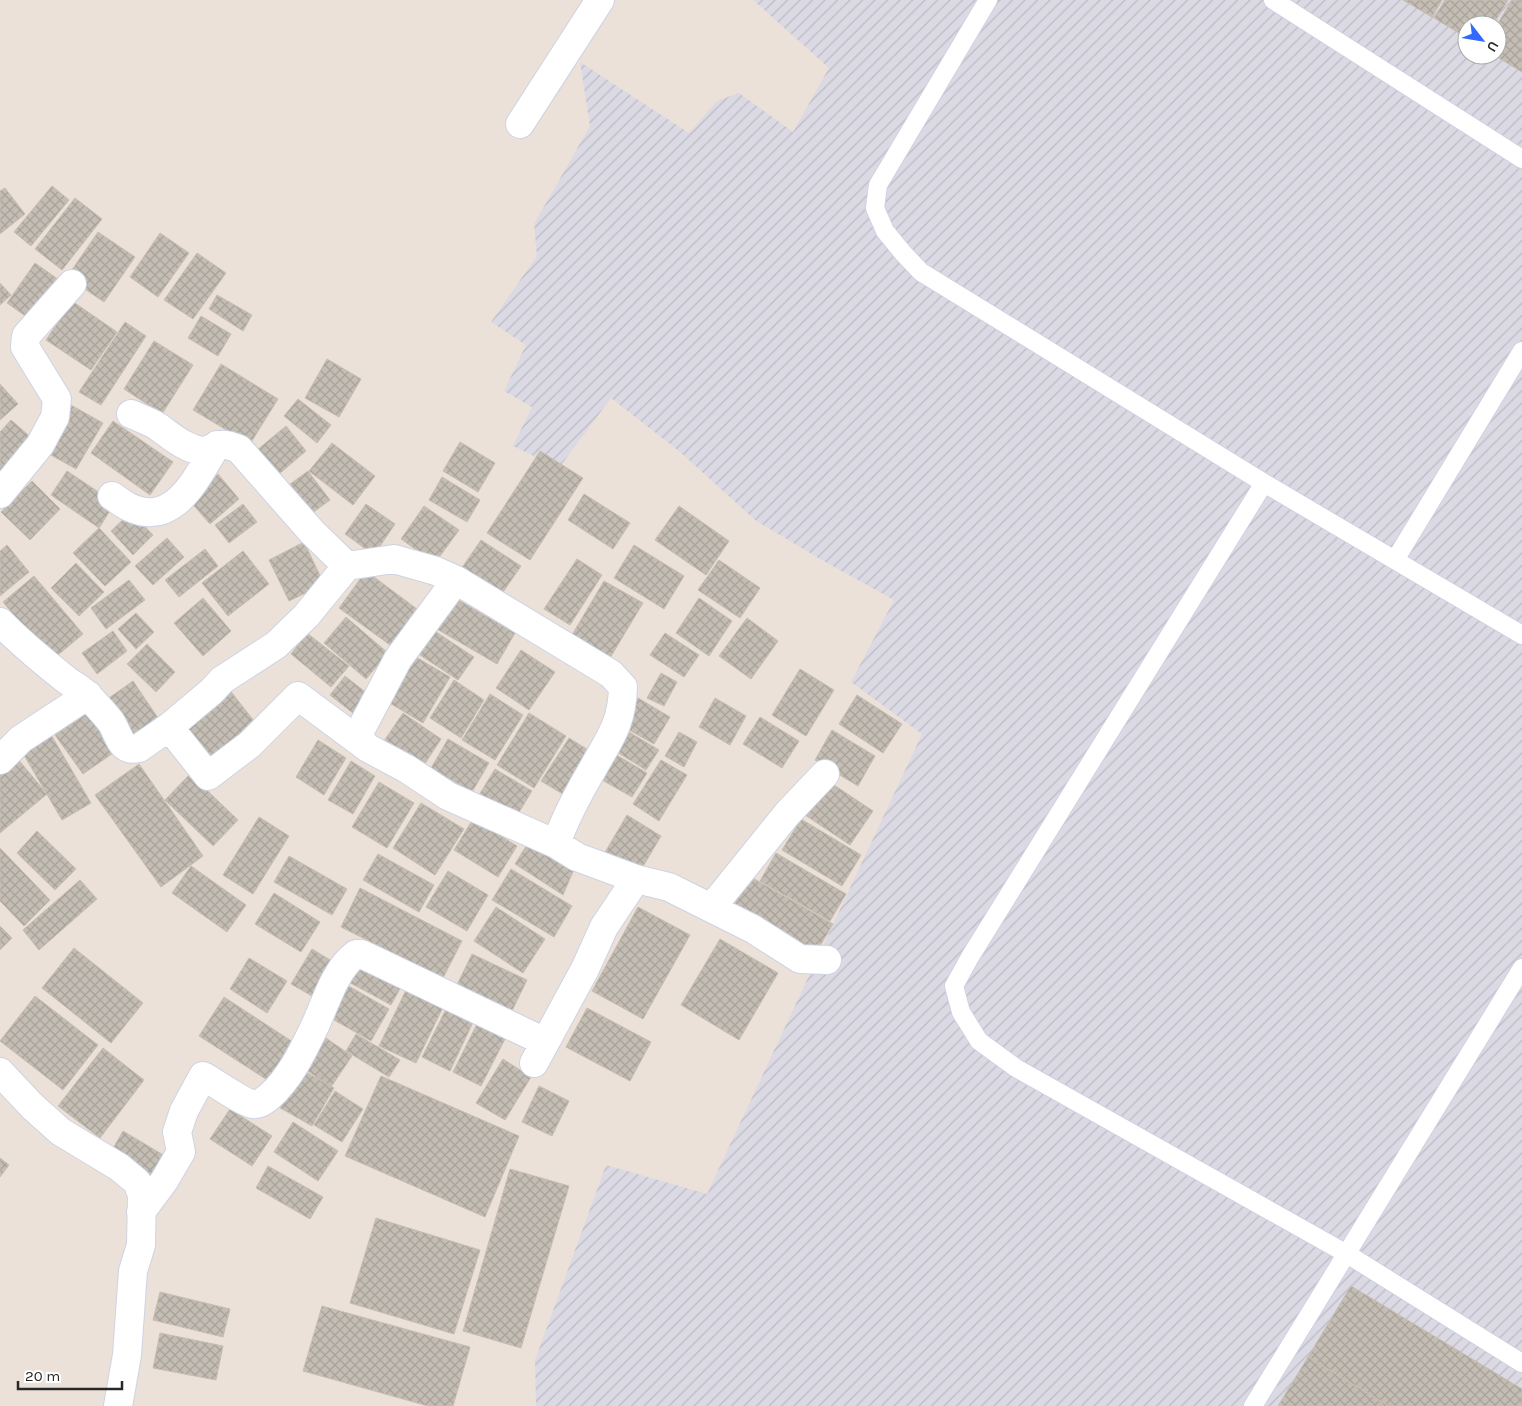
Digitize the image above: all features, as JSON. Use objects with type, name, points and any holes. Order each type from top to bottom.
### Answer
[{"type":"street","points":[[520,124],[600,0]]},
{"type":"street","points":[[0,494],[47,435],[56,417],[57,399],[25,347],[26,336],[72,284]]},
{"type":"street","points":[[132,414],[155,425],[175,441],[192,449],[205,452],[217,445],[230,445],[240,449],[312,532],[348,566]]},
{"type":"street","points":[[112,496],[129,507],[146,512],[160,512],[167,509],[187,492],[217,445]]},
{"type":"street","points":[[0,622],[22,644],[88,695],[112,724],[124,745],[134,749],[139,748],[169,727],[212,692],[222,680],[276,644],[306,616],[348,566],[394,560],[436,571],[456,580],[611,674],[623,687],[622,705],[616,728],[573,803],[556,844]]},
{"type":"street","points":[[368,748],[361,742],[360,731],[398,659],[456,580]]},
{"type":"street","points":[[0,760],[21,739],[88,695]]},
{"type":"street","points":[[169,727],[208,776],[249,745],[298,696],[368,748],[407,769],[448,796],[556,844],[577,857],[636,879],[670,887],[753,929],[800,959],[827,960]]},
{"type":"street","points":[[712,907],[787,814],[824,774]]},
{"type":"street","points":[[141,1212],[164,1181],[181,1152],[177,1132],[184,1111],[204,1076],[246,1101],[254,1104],[263,1102],[281,1086],[313,1029],[339,973],[356,954],[374,960],[540,1052],[585,969],[604,927],[636,879]]},
{"type":"street","points":[[0,1072],[33,1107],[61,1132],[119,1167],[137,1182],[142,1195],[141,1245],[133,1271],[126,1355],[118,1406]]},
{"type":"lane","points":[[988,0],[878,185],[875,208],[885,230],[903,252],[921,272],[1264,483],[1522,634]]},
{"type":"lane","points":[[1274,0],[1522,159]]},
{"type":"lane","points":[[1395,560],[1522,351]]},
{"type":"lane","points":[[1264,483],[970,957],[954,986],[960,1012],[979,1041],[1016,1068],[1347,1254],[1522,1363]]},
{"type":"lane","points":[[1253,1406],[1522,968]]},
{"type":"shaded area","points":[[753,0],[1522,0],[1522,1406],[536,1406],[535,1360],[606,1165],[707,1194],[922,734],[851,682],[894,600],[755,520],[680,452],[611,398],[559,468],[513,446],[532,407],[504,391],[526,345],[491,322],[537,256],[534,224],[590,126],[580,62],[689,133],[717,101],[739,93],[793,132],[829,68]]},
{"type":"building","points":[[1403,0],[1442,0],[1432,17]]},
{"type":"building","points":[[1445,0],[1508,0],[1499,15],[1457,15],[1457,32],[1434,18]]},
{"type":"building","points":[[1512,0],[1522,0],[1522,72],[1507,63],[1507,15],[1503,15]]},
{"type":"building","points":[[52,186],[69,200],[31,246],[14,232]]},
{"type":"building","points":[[5,188],[25,214],[0,234],[0,191]]},
{"type":"building","points":[[75,198],[102,219],[62,270],[35,249]]},
{"type":"building","points":[[98,232],[135,257],[104,302],[67,277]]},
{"type":"building","points":[[160,233],[189,253],[158,297],[130,277]]},
{"type":"building","points":[[197,253],[226,273],[193,319],[164,300]]},
{"type":"building","points":[[35,263],[62,282],[34,322],[7,303]]},
{"type":"building","points":[[0,283],[11,295],[0,305]]},
{"type":"building","points":[[217,295],[252,315],[243,331],[209,309]]},
{"type":"building","points":[[72,301],[117,332],[91,370],[46,340]]},
{"type":"building","points":[[201,316],[231,334],[218,356],[188,338]]},
{"type":"building","points":[[125,322],[146,336],[101,405],[79,392]]},
{"type":"building","points":[[154,341],[193,365],[162,414],[124,389]]},
{"type":"building","points":[[327,359],[361,379],[339,417],[305,398]]},
{"type":"building","points":[[221,364],[278,399],[250,444],[193,410]]},
{"type":"building","points":[[0,384],[18,404],[0,420]]},
{"type":"building","points":[[298,399],[331,425],[317,443],[284,416]]},
{"type":"building","points":[[69,404],[103,423],[76,469],[42,450]]},
{"type":"building","points":[[11,420],[33,439],[0,473],[0,432]]},
{"type":"building","points":[[113,421],[173,462],[150,495],[91,453]]},
{"type":"building","points":[[286,426],[306,451],[272,480],[251,455]]},
{"type":"building","points":[[460,442],[495,463],[478,492],[443,471]]},
{"type":"building","points":[[332,443],[375,476],[353,505],[309,471]]},
{"type":"building","points":[[540,451],[583,478],[530,560],[487,533]]},
{"type":"building","points":[[67,471],[115,503],[99,528],[51,495]]},
{"type":"building","points":[[308,471],[330,500],[304,519],[282,490]]},
{"type":"building","points":[[218,474],[239,499],[210,524],[189,500]]},
{"type":"building","points":[[442,477],[480,500],[467,522],[429,500]]},
{"type":"building","points":[[32,481],[60,509],[30,540],[1,512]]},
{"type":"building","points":[[584,494],[630,523],[613,549],[568,520]]},
{"type":"building","points":[[243,504],[257,522],[229,543],[215,525]]},
{"type":"building","points":[[366,504],[395,524],[374,555],[345,534]]},
{"type":"building","points":[[424,506],[459,530],[435,563],[401,539]]},
{"type":"building","points":[[679,506],[729,541],[706,575],[655,540]]},
{"type":"building","points":[[131,512],[153,535],[133,555],[111,531]]},
{"type":"building","points":[[99,528],[131,562],[105,586],[73,553]]},
{"type":"building","points":[[167,538],[184,557],[153,585],[135,566]]},
{"type":"building","points":[[481,540],[521,566],[499,598],[459,572]]},
{"type":"building","points":[[304,542],[324,584],[289,601],[269,560]]},
{"type":"building","points":[[7,545],[29,572],[0,596],[0,551]]},
{"type":"building","points":[[634,545],[684,576],[664,609],[614,578]]},
{"type":"building","points":[[205,549],[218,566],[179,597],[165,580]]},
{"type":"building","points":[[243,551],[269,584],[228,616],[202,583]]},
{"type":"building","points":[[577,559],[602,575],[570,625],[544,609]]},
{"type":"building","points":[[719,560],[760,588],[740,618],[698,590]]},
{"type":"building","points":[[76,563],[104,592],[79,616],[51,588]]},
{"type":"building","points":[[366,571],[417,609],[390,645],[339,608]]},
{"type":"building","points":[[34,576],[83,634],[52,660],[3,602]]},
{"type":"building","points":[[129,580],[145,600],[106,629],[91,608]]},
{"type":"building","points":[[604,581],[643,603],[607,663],[569,640]]},
{"type":"building","points":[[203,598],[231,631],[203,656],[174,623]]},
{"type":"building","points":[[455,598],[515,633],[497,664],[437,629]]},
{"type":"building","points":[[699,598],[732,621],[709,656],[676,633]]},
{"type":"building","points":[[136,613],[154,632],[136,649],[118,629]]},
{"type":"building","points":[[346,617],[388,653],[366,679],[324,643]]},
{"type":"building","points":[[747,618],[778,641],[751,679],[719,656]]},
{"type":"building","points":[[430,628],[474,657],[458,680],[414,651]]},
{"type":"building","points":[[113,631],[127,651],[97,674],[82,653]]},
{"type":"building","points":[[307,633],[349,666],[331,687],[291,654]]},
{"type":"building","points":[[665,633],[699,655],[684,677],[650,655]]},
{"type":"building","points":[[147,644],[175,672],[156,692],[127,664]]},
{"type":"building","points":[[521,650],[555,672],[529,710],[496,688]]},
{"type":"building","points":[[409,653],[450,677],[423,723],[383,699]]},
{"type":"building","points":[[800,669],[834,690],[806,736],[772,715]]},
{"type":"building","points":[[661,673],[677,682],[664,706],[647,698]]},
{"type":"building","points":[[345,676],[373,698],[358,717],[330,695]]},
{"type":"building","points":[[454,680],[484,700],[461,738],[430,718]]},
{"type":"building","points":[[133,681],[158,718],[132,737],[106,700]]},
{"type":"building","points":[[229,689],[257,725],[209,763],[181,727]]},
{"type":"building","points":[[490,694],[523,715],[495,760],[462,740]]},
{"type":"building","points":[[857,695],[902,724],[883,753],[839,724]]},
{"type":"building","points":[[638,698],[670,717],[654,744],[622,726]]},
{"type":"building","points":[[715,698],[746,716],[730,745],[699,727]]},
{"type":"building","points":[[92,710],[119,749],[83,774],[55,735]]},
{"type":"building","points":[[403,713],[441,739],[419,773],[380,747]]},
{"type":"building","points":[[529,713],[566,736],[534,788],[497,765]]},
{"type":"building","points":[[760,717],[799,741],[782,768],[743,744]]},
{"type":"building","points":[[624,729],[659,750],[646,770],[612,749]]},
{"type":"building","points":[[832,730],[875,756],[858,786],[815,760]]},
{"type":"building","points":[[679,732],[697,742],[684,767],[665,756]]},
{"type":"building","points":[[50,733],[91,803],[62,820],[21,750]]},
{"type":"building","points":[[569,738],[593,753],[566,796],[541,781]]},
{"type":"building","points":[[448,739],[489,763],[472,792],[431,768]]},
{"type":"building","points":[[318,740],[346,758],[324,795],[296,777]]},
{"type":"building","points":[[610,751],[647,773],[632,797],[595,776]]},
{"type":"building","points":[[17,758],[47,794],[0,833],[0,772]]},
{"type":"building","points":[[661,760],[687,775],[659,821],[633,804]]},
{"type":"building","points":[[351,761],[375,776],[353,814],[328,800]]},
{"type":"building","points":[[139,764],[203,856],[161,887],[95,795]]},
{"type":"building","points":[[495,769],[532,791],[516,817],[479,795]]},
{"type":"building","points":[[190,774],[238,820],[213,846],[165,800]]},
{"type":"building","points":[[825,779],[873,811],[850,845],[802,813]]},
{"type":"building","points":[[379,782],[414,803],[387,848],[352,827]]},
{"type":"building","points":[[421,803],[464,829],[435,875],[393,848]]},
{"type":"building","points":[[627,815],[661,836],[638,875],[604,854]]},
{"type":"building","points":[[259,817],[289,836],[253,894],[223,875]]},
{"type":"building","points":[[473,819],[517,846],[498,877],[454,850]]},
{"type":"building","points":[[801,819],[861,855],[842,886],[782,850]]},
{"type":"building","points":[[37,831],[76,869],[55,890],[17,853]]},
{"type":"building","points":[[531,838],[575,867],[563,895],[515,864]]},
{"type":"building","points":[[0,848],[50,900],[24,926],[0,901]]},
{"type":"building","points":[[776,853],[846,894],[830,921],[760,881]]},
{"type":"building","points":[[378,854],[434,885],[419,912],[363,880]]},
{"type":"building","points":[[289,856],[347,889],[332,915],[274,882]]},
{"type":"building","points":[[191,866],[246,905],[227,932],[172,893]]},
{"type":"building","points":[[511,869],[572,906],[554,937],[492,900]]},
{"type":"building","points":[[448,871],[488,895],[467,931],[426,907]]},
{"type":"building","points":[[744,873],[833,924],[814,956],[725,904]]},
{"type":"building","points":[[80,880],[97,899],[39,950],[23,930]]},
{"type":"building","points":[[360,888],[462,941],[443,978],[341,927]]},
{"type":"building","points":[[274,893],[320,922],[301,952],[255,924]]},
{"type":"building","points":[[496,907],[545,939],[523,973],[474,941]]},
{"type":"building","points":[[638,907],[690,935],[643,1019],[592,991]]},
{"type":"building","points":[[0,926],[12,938],[0,950]]},
{"type":"building","points":[[720,939],[778,973],[739,1040],[681,1005]]},
{"type":"building","points":[[74,948],[143,1003],[111,1043],[42,988]]},
{"type":"building","points":[[312,949],[340,966],[319,1000],[291,984]]},
{"type":"building","points":[[472,954],[527,980],[510,1015],[455,989]]},
{"type":"building","points":[[249,958],[287,981],[267,1013],[230,989]]},
{"type":"building","points":[[355,960],[402,985],[391,1005],[345,980]]},
{"type":"building","points":[[345,984],[389,1009],[371,1041],[327,1016]]},
{"type":"building","points":[[408,986],[445,1003],[416,1063],[379,1046]]},
{"type":"building","points":[[35,996],[98,1045],[63,1090],[0,1041]]},
{"type":"building","points":[[224,997],[299,1046],[275,1085],[199,1036]]},
{"type":"building","points":[[448,1005],[475,1018],[450,1071],[422,1057]]},
{"type":"building","points":[[587,1008],[651,1042],[630,1081],[566,1047]]},
{"type":"building","points":[[478,1022],[506,1037],[481,1086],[453,1072]]},
{"type":"building","points":[[356,1034],[400,1060],[389,1077],[346,1051]]},
{"type":"building","points":[[323,1036],[352,1056],[331,1087],[302,1067]]},
{"type":"building","points":[[103,1048],[144,1080],[100,1138],[58,1106]]},
{"type":"building","points":[[503,1059],[531,1077],[505,1120],[476,1103]]},
{"type":"building","points":[[297,1067],[334,1088],[312,1126],[275,1105]]},
{"type":"building","points":[[381,1076],[519,1136],[485,1217],[345,1156]]},
{"type":"building","points":[[539,1086],[569,1101],[552,1136],[522,1122]]},
{"type":"building","points":[[335,1091],[363,1109],[342,1142],[314,1125]]},
{"type":"building","points":[[230,1109],[272,1136],[252,1166],[210,1139]]},
{"type":"building","points":[[293,1122],[338,1151],[318,1181],[274,1152]]},
{"type":"building","points":[[123,1131],[165,1156],[153,1177],[111,1152]]},
{"type":"building","points":[[0,1158],[9,1165],[0,1177]]},
{"type":"building","points":[[268,1166],[323,1197],[310,1219],[256,1188]]},
{"type":"building","points":[[510,1169],[569,1186],[521,1348],[463,1331]]},
{"type":"building","points":[[376,1218],[480,1250],[454,1334],[350,1303]]},
{"type":"building","points":[[1351,1286],[1522,1389],[1522,1406],[1389,1406],[1308,1357]]},
{"type":"building","points":[[160,1292],[230,1309],[223,1337],[153,1320]]},
{"type":"building","points":[[322,1306],[470,1347],[453,1406],[428,1406],[303,1371]]},
{"type":"building","points":[[160,1333],[223,1346],[216,1380],[153,1368]]},
{"type":"building","points":[[1308,1357],[1389,1406],[1278,1406]]}]
